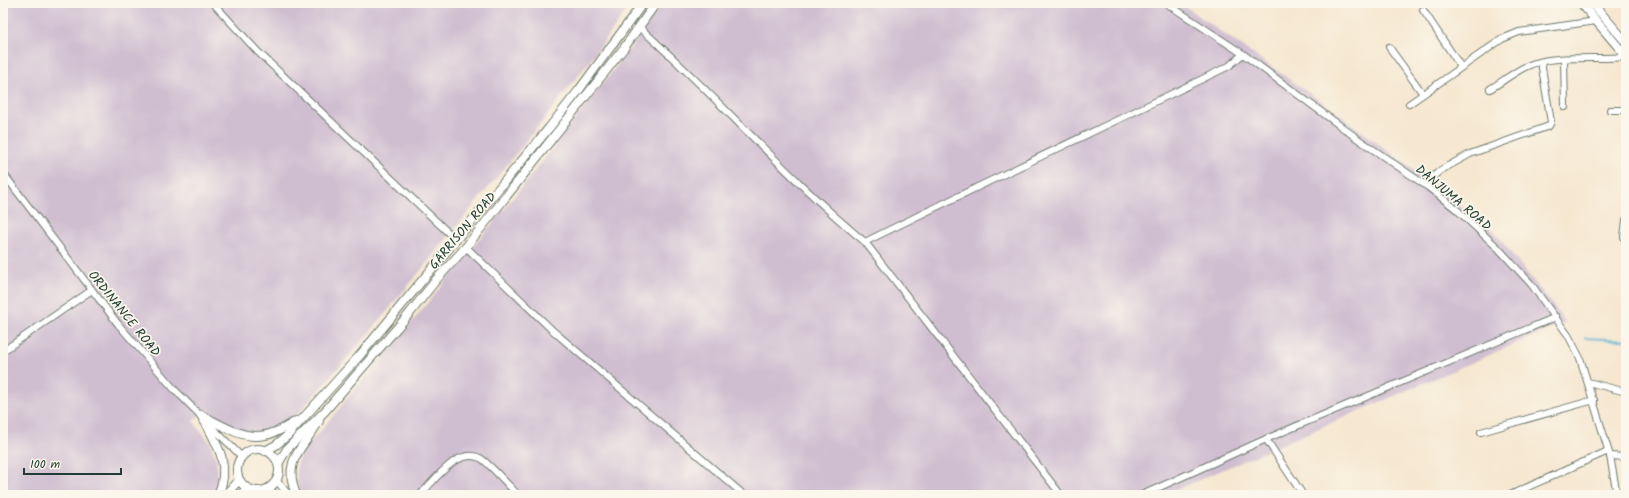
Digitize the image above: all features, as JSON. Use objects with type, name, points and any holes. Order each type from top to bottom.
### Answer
[{"type":"main road","name":"GARRISON ROAD","points":[[265,451],[276,445],[308,413],[356,360],[578,90],[643,3]]},
{"type":"main road","name":"GARRISON ROAD","points":[[278,464],[287,448],[325,411],[405,319],[436,280],[466,247],[550,142],[656,3]]},
{"type":"main road","points":[[1581,3],[1626,56]]},
{"type":"main road","points":[[1592,3],[1626,42]]},
{"type":"main road","points":[[296,495],[291,474],[292,463],[297,452],[325,411]]},
{"type":"main road","points":[[202,415],[239,434],[254,437],[270,434],[282,429],[308,413]]},
{"type":"main road","points":[[202,415],[223,458],[223,480],[218,495]]},
{"type":"main road","points":[[249,451],[265,451],[274,458],[278,464],[279,471],[276,480],[268,489],[261,491],[249,489],[242,485],[239,480],[237,466],[242,457],[249,451]]},
{"type":"main road","points":[[225,495],[239,480]]},
{"type":"main road","points":[[239,495],[249,489]]},
{"type":"street","points":[[212,3],[257,51],[456,240]]},
{"type":"street","name":"DANJUMA ROAD","points":[[1166,3],[1243,54],[1358,139],[1424,184],[1456,209],[1498,248],[1531,284],[1556,317],[1568,335],[1580,358],[1594,400],[1609,454],[1617,495]]},
{"type":"street","points":[[1423,10],[1461,67]]},
{"type":"street","points":[[1409,104],[1502,39],[1519,32],[1596,21]]},
{"type":"street","points":[[639,27],[768,154],[865,242],[1061,495]]},
{"type":"street","points":[[1390,47],[1423,94]]},
{"type":"street","points":[[865,242],[990,180],[1090,134],[1229,66],[1243,54]]},
{"type":"street","points":[[1490,89],[1526,66],[1541,62],[1564,59],[1626,56]]},
{"type":"street","points":[[1564,59],[1565,107]]},
{"type":"street","points":[[1424,184],[1441,170],[1470,154],[1549,126],[1551,122],[1541,62]]},
{"type":"street","points":[[1610,110],[1626,110]]},
{"type":"street","name":"ORDINANCE ROAD","points":[[3,173],[92,290],[161,374],[242,457]]},
{"type":"street","points":[[1626,220],[1624,237],[1626,241]]},
{"type":"street","points":[[466,247],[551,329],[744,495]]},
{"type":"street","points":[[3,351],[92,290]]},
{"type":"street","points":[[1142,495],[1266,439],[1556,317]]},
{"type":"street","points":[[1588,382],[1626,392]]},
{"type":"street","points":[[1482,432],[1594,400]]},
{"type":"street","points":[[1266,439],[1302,495]]},
{"type":"street","points":[[1510,495],[1609,454],[1626,457]]},
{"type":"street","points":[[420,495],[454,460],[468,456],[480,458],[518,495]]},
{"type":"street","points":[[276,480],[289,495]]},
{"type":"street","points":[[268,489],[277,495]]},
{"type":"shaded area","points":[[3,3],[632,3],[593,57],[529,138],[371,331],[294,418],[270,431],[260,432],[243,431],[220,420],[206,409],[193,421],[210,442],[217,462],[217,482],[211,495],[3,495]]},
{"type":"shaded area","points":[[663,3],[1180,3],[1336,112],[1492,229],[1566,322],[1164,495],[302,495],[298,489],[296,469],[299,459],[311,442],[412,322],[530,177],[632,46]]},
{"type":"waterway","points":[[1585,338],[1626,340]]}]
